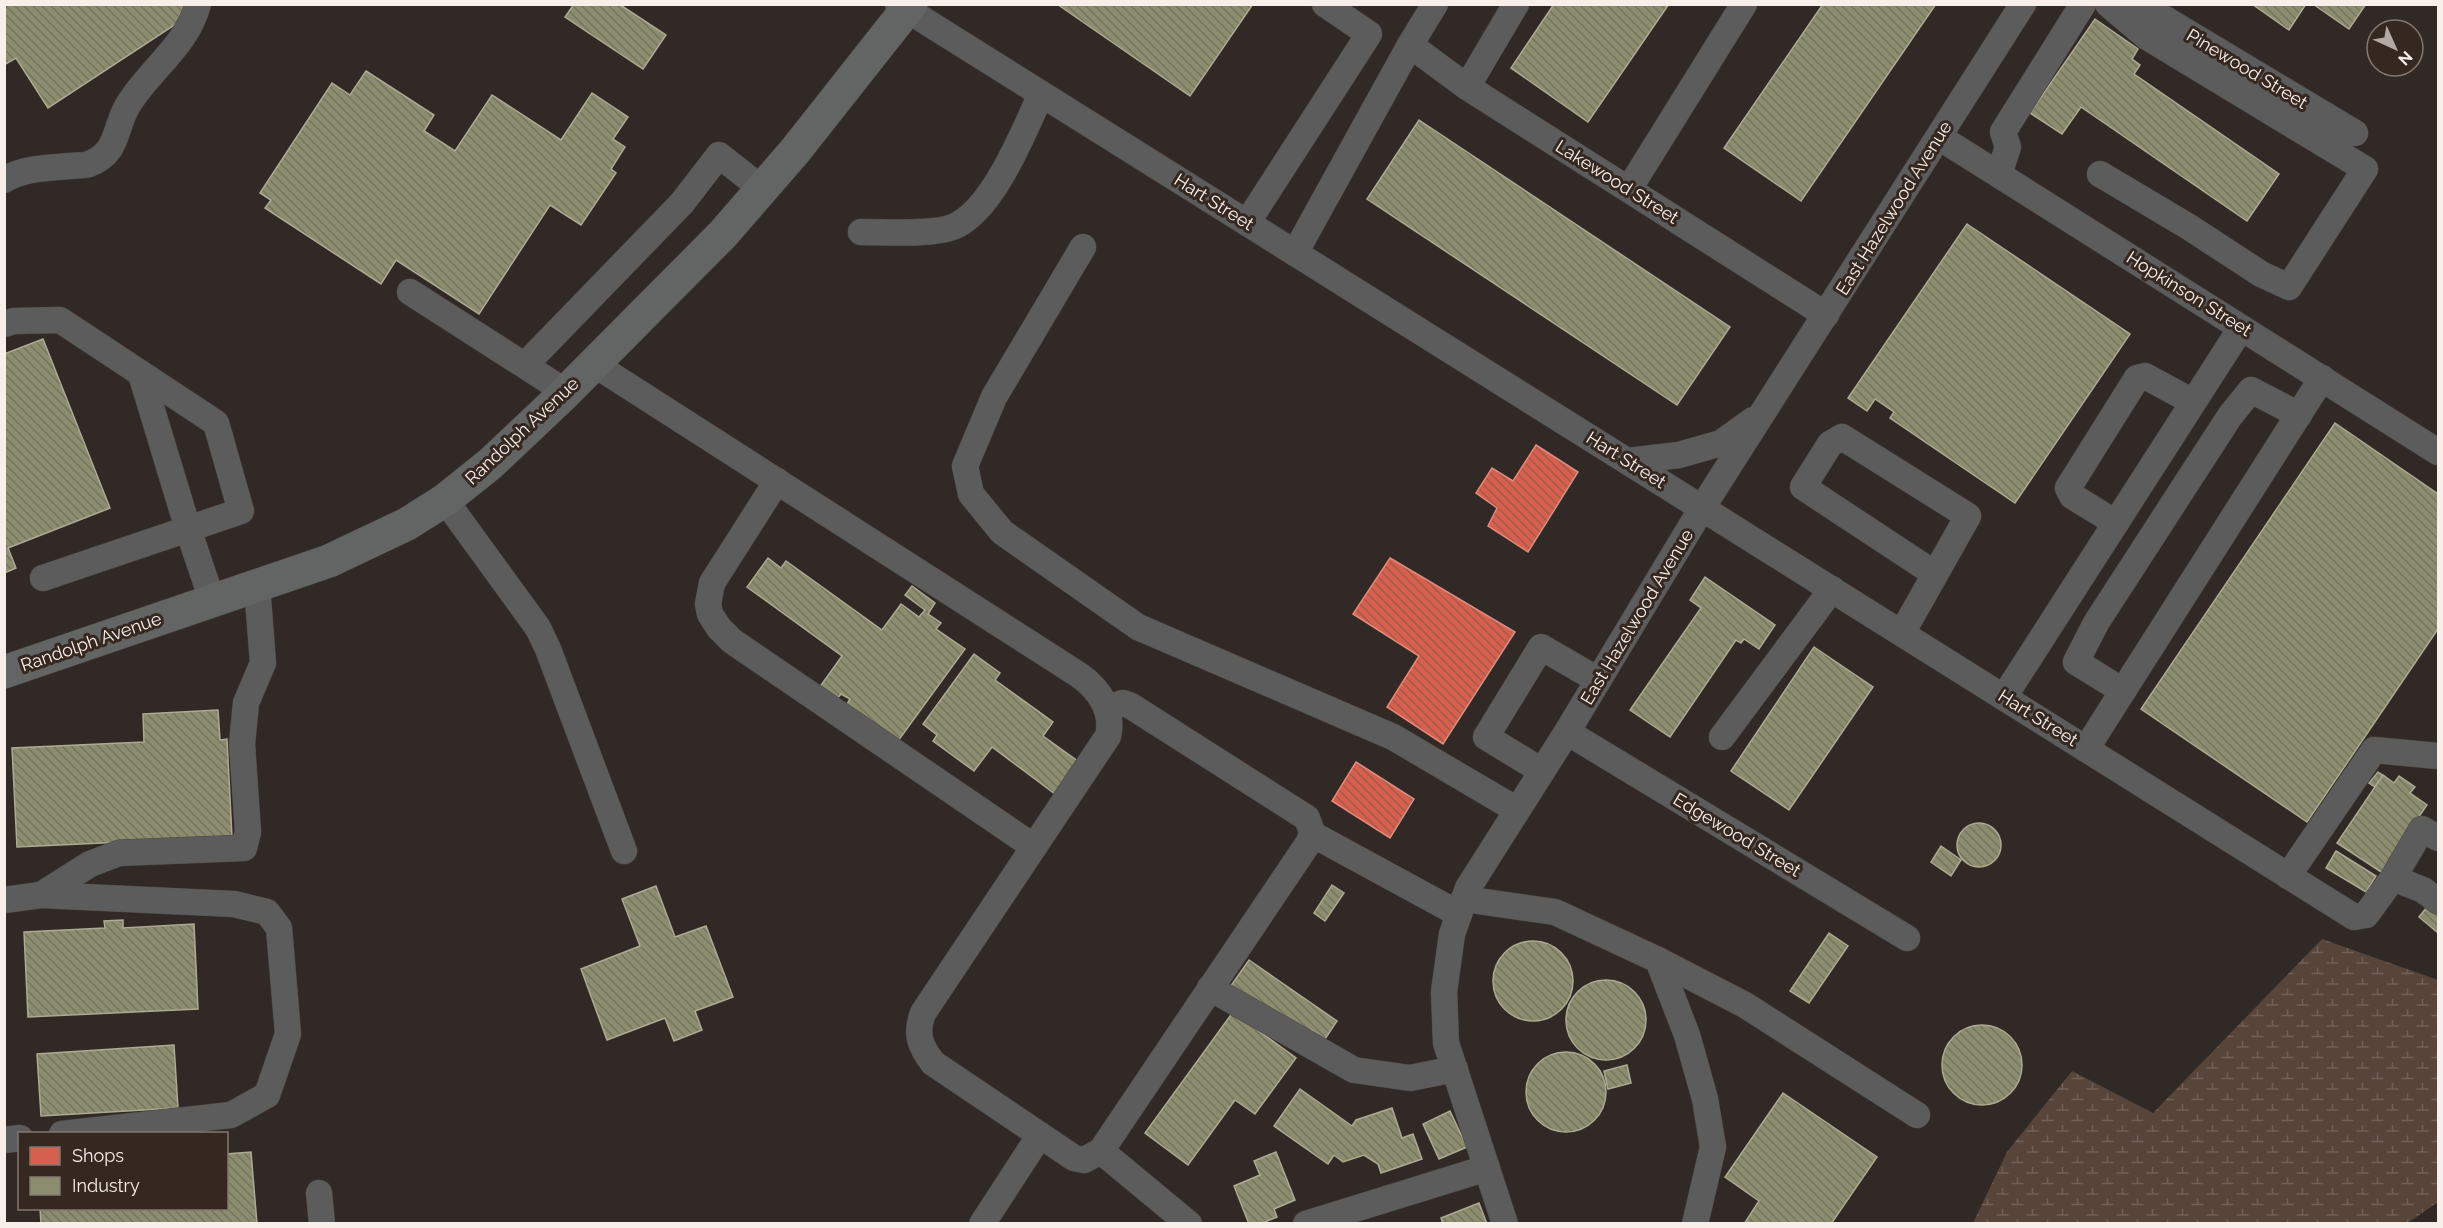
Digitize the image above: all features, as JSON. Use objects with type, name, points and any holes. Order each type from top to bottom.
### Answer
[{"type":"main road","name":"Randolph Avenue","points":[[4,672],[329,561],[369,544],[445,500],[490,464],[566,392],[723,234],[833,104],[905,6]]},
{"type":"street","points":[[4,180],[16,173],[89,164],[112,148],[127,107],[148,78],[174,51],[194,20],[198,4]]},
{"type":"street","points":[[1248,223],[1369,34],[1325,4]]},
{"type":"street","points":[[1295,253],[1435,4]]},
{"type":"street","points":[[1467,87],[1516,4]]},
{"type":"street","points":[[1629,189],[1744,4]]},
{"type":"street","name":"East Hazelwood Avenue","points":[[1505,1224],[1446,1043],[1444,992],[1452,934],[1468,888],[1567,732],[1702,508],[2023,4]]},
{"type":"street","points":[[1998,174],[2008,147],[2002,132],[2083,4]]},
{"type":"street","points":[[2100,174],[2189,227],[2261,274],[2289,287],[2365,169],[2147,37],[2108,4]]},
{"type":"street","name":"Pinewood Street","points":[[2139,4],[2355,133]]},
{"type":"street","name":"Hart Street","points":[[905,6],[1041,94],[2354,917],[2366,915],[2393,878]]},
{"type":"street","name":"Lakewood Street","points":[[1410,45],[1467,87],[1826,315]]},
{"type":"street","points":[[861,232],[917,232],[953,227],[970,215],[991,194],[1041,94]]},
{"type":"street","name":"Hopkinson Street","points":[[1939,136],[2439,452]]},
{"type":"street","points":[[525,365],[682,203],[719,155],[762,189]]},
{"type":"street","points":[[1083,247],[994,397],[965,466],[971,494],[1002,532],[1138,627],[1393,737],[1517,810]]},
{"type":"street","points":[[410,292],[566,392]]},
{"type":"street","points":[[4,324],[14,321],[60,320],[216,423],[241,511],[43,578]]},
{"type":"street","points":[[2004,697],[2241,327]]},
{"type":"street","points":[[594,364],[1079,675],[1098,691],[1106,708],[1110,726],[1108,736],[923,1013],[918,1037],[933,1063],[1074,1158],[1083,1160],[1101,1151],[1309,842],[1312,834],[1311,825],[1306,818],[1131,706],[1123,703],[1106,708]]},
{"type":"street","points":[[141,374],[212,600]]},
{"type":"street","points":[[2116,523],[2072,496],[2068,488],[2137,378],[2145,376],[2193,402]]},
{"type":"street","points":[[2086,749],[2322,378]]},
{"type":"street","points":[[2123,691],[2076,662],[2096,623],[2230,416],[2251,390],[2299,415]]},
{"type":"street","name":"East Hazelwood Avenue","points":[[1628,461],[1679,455],[1721,443],[1765,411]]},
{"type":"street","points":[[1902,633],[1968,516],[1842,437],[1830,444],[1803,487],[1935,574]]},
{"type":"street","points":[[777,481],[711,583],[708,604],[714,621],[732,641],[1034,848]]},
{"type":"street","points":[[445,500],[538,628],[624,851]]},
{"type":"street","points":[[41,895],[90,864],[119,853],[244,848],[248,832],[242,744],[246,703],[263,663],[257,585]]},
{"type":"street","points":[[1722,737],[1832,589]]},
{"type":"street","points":[[1542,771],[1486,737],[1541,647],[1598,680]]},
{"type":"street","name":"Edgewood Street","points":[[1567,732],[1907,938]]},
{"type":"street","points":[[2288,876],[2374,750],[2439,756]]},
{"type":"street","points":[[1312,834],[1462,906],[1555,912],[1658,960],[1745,1005],[1917,1114]]},
{"type":"street","points":[[2430,834],[2393,878],[2423,890],[2439,901]]},
{"type":"street","points":[[4,900],[41,895],[234,904],[267,912],[279,928],[288,1034],[267,1095],[231,1115],[80,1132]]},
{"type":"street","points":[[1658,960],[1687,1035],[1705,1099],[1713,1147],[1695,1224]]},
{"type":"street","points":[[1210,988],[1324,1055],[1354,1070],[1410,1078],[1455,1069]]},
{"type":"street","points":[[982,1224],[1040,1135]]},
{"type":"street","points":[[1101,1151],[1189,1224]]},
{"type":"street","points":[[1306,1224],[1487,1168]]},
{"type":"street","points":[[319,1194],[322,1224]]},
{"type":"green space","points":[[2322,939],[2438,980],[2438,1202],[2406,1224],[1973,1223],[2007,1152],[2072,1071],[2153,1113]]},
{"type":"building: Shops","points":[[1536,445],[1578,472],[1528,552],[1488,526],[1497,508],[1476,493],[1492,468],[1513,481]]},
{"type":"building: Shops","points":[[1390,558],[1515,632],[1443,744],[1387,707],[1419,656],[1353,614]]},
{"type":"building: Shops","points":[[1356,762],[1414,799],[1390,838],[1332,801]]},
{"type":"building: Industry","points":[[4,4],[185,4],[176,24],[48,108],[16,58],[4,65]]},
{"type":"building: Industry","points":[[574,4],[619,4],[666,35],[643,69],[565,17]]},
{"type":"building: Industry","points":[[1057,4],[1253,4],[1190,96]]},
{"type":"building: Industry","points":[[1554,4],[1669,4],[1588,122],[1511,68]]},
{"type":"building: Industry","points":[[1823,4],[1936,4],[1801,201],[1724,148]]},
{"type":"building: Industry","points":[[2252,4],[2306,4],[2289,30]]},
{"type":"building: Industry","points":[[2313,4],[2366,4],[2349,29]]},
{"type":"building: Industry","points":[[2095,19],[2138,49],[2132,59],[2140,65],[2134,74],[2279,174],[2247,221],[2081,107],[2062,134],[2030,113]]},
{"type":"building: Industry","points":[[366,71],[434,115],[424,131],[455,151],[492,95],[561,140],[592,93],[628,117],[613,139],[625,147],[611,169],[616,173],[581,225],[550,205],[479,314],[396,260],[381,284],[265,208],[271,200],[260,193],[332,83],[350,95]]},
{"type":"building: Industry","points":[[1419,120],[1730,327],[1677,405],[1367,199]]},
{"type":"building: Industry","points":[[1967,224],[2130,334],[2015,503],[1890,418],[1894,412],[1875,399],[1867,411],[1848,398]]},
{"type":"building: Industry","points":[[43,339],[110,508],[8,548],[16,568],[4,573],[4,354]]},
{"type":"building: Industry","points":[[2335,423],[2438,494],[2438,629],[2307,822],[2141,709]]},
{"type":"building: Industry","points":[[768,558],[781,568],[786,561],[882,630],[901,604],[919,617],[925,610],[905,595],[912,586],[935,603],[928,614],[941,623],[936,629],[965,649],[898,741],[847,704],[850,699],[841,694],[836,700],[819,688],[842,656],[747,587]]},
{"type":"building: Industry","points":[[1705,577],[1775,625],[1759,649],[1744,639],[1741,643],[1736,640],[1670,737],[1630,710],[1701,608],[1690,600]]},
{"type":"building: Industry","points":[[1814,647],[1873,687],[1789,810],[1731,771]]},
{"type":"building: Industry","points":[[974,654],[1000,673],[995,680],[1053,722],[1043,736],[1079,762],[1055,794],[992,747],[974,771],[933,741],[937,735],[923,724]]},
{"type":"building: Industry","points":[[218,710],[220,740],[227,739],[232,837],[17,847],[12,748],[144,742],[143,714]]},
{"type":"building: Industry","points":[[2378,772],[2384,776],[2375,787],[2369,783]]},
{"type":"building: Industry","points":[[2383,775],[2394,783],[2399,776],[2415,787],[2410,793],[2427,805],[2381,872],[2337,843]]},
{"type":"building: Industry","points":[[1979,823],[1994,830],[2001,845],[1994,860],[1979,867],[1964,860],[1957,845],[1964,830]]},
{"type":"building: Industry","points":[[1941,846],[1961,860],[1951,876],[1931,862]]},
{"type":"building: Industry","points":[[2336,851],[2376,876],[2366,892],[2326,868]]},
{"type":"building: Industry","points":[[1332,885],[1344,893],[1325,921],[1314,913]]},
{"type":"building: Industry","points":[[656,886],[675,937],[706,926],[733,997],[695,1011],[702,1030],[674,1041],[665,1018],[607,1040],[581,969],[640,946],[622,899]]},
{"type":"building: Industry","points":[[2431,902],[2438,908],[2438,933],[2419,917]]},
{"type":"building: Industry","points":[[123,920],[123,928],[194,924],[198,1009],[28,1017],[24,932],[105,928],[104,921]]},
{"type":"building: Industry","points":[[1829,933],[1848,946],[1809,1003],[1790,991]]},
{"type":"building: Industry","points":[[1533,941],[1548,944],[1561,953],[1570,966],[1573,981],[1570,996],[1561,1009],[1548,1018],[1533,1021],[1518,1018],[1505,1009],[1496,996],[1493,981],[1496,966],[1505,953],[1518,944]]},
{"type":"building: Industry","points":[[1249,960],[1337,1021],[1325,1039],[1311,1030],[1305,1038],[1230,987]]},
{"type":"building: Industry","points":[[1606,980],[1621,983],[1634,992],[1643,1005],[1646,1020],[1643,1035],[1634,1048],[1621,1057],[1606,1060],[1591,1057],[1578,1048],[1569,1035],[1566,1020],[1569,1005],[1578,992],[1591,983]]},
{"type":"building: Industry","points":[[1233,1012],[1296,1058],[1255,1114],[1235,1100],[1188,1165],[1145,1133]]},
{"type":"building: Industry","points":[[1982,1025],[1997,1028],[2010,1037],[2019,1050],[2022,1065],[2019,1080],[2010,1093],[1997,1102],[1982,1105],[1967,1102],[1954,1093],[1945,1080],[1942,1065],[1945,1050],[1954,1037],[1967,1028]]},
{"type":"building: Industry","points":[[174,1045],[178,1108],[41,1116],[37,1054]]},
{"type":"building: Industry","points":[[1566,1052],[1581,1055],[1594,1064],[1603,1077],[1606,1092],[1603,1107],[1594,1120],[1581,1129],[1566,1132],[1551,1129],[1538,1120],[1529,1107],[1526,1092],[1529,1077],[1538,1064],[1551,1055]]},
{"type":"building: Industry","points":[[1627,1065],[1631,1083],[1608,1089],[1604,1071]]},
{"type":"building: Industry","points":[[1300,1089],[1352,1126],[1356,1120],[1392,1108],[1402,1138],[1413,1134],[1422,1159],[1381,1173],[1378,1164],[1364,1155],[1343,1162],[1334,1155],[1328,1164],[1274,1126]]},
{"type":"building: Industry","points":[[1783,1093],[1877,1157],[1831,1224],[1744,1224],[1759,1201],[1725,1177]]},
{"type":"building: Industry","points":[[1450,1111],[1467,1147],[1439,1159],[1423,1124]]},
{"type":"building: Industry","points":[[251,1152],[257,1224],[41,1224],[40,1210],[228,1210],[228,1154]]},
{"type":"building: Industry","points":[[1276,1152],[1295,1200],[1274,1209],[1277,1217],[1260,1224],[1249,1224],[1234,1186],[1260,1175],[1254,1161]]},
{"type":"building: Industry","points":[[1479,1203],[1487,1224],[1443,1224],[1441,1218]]}]
